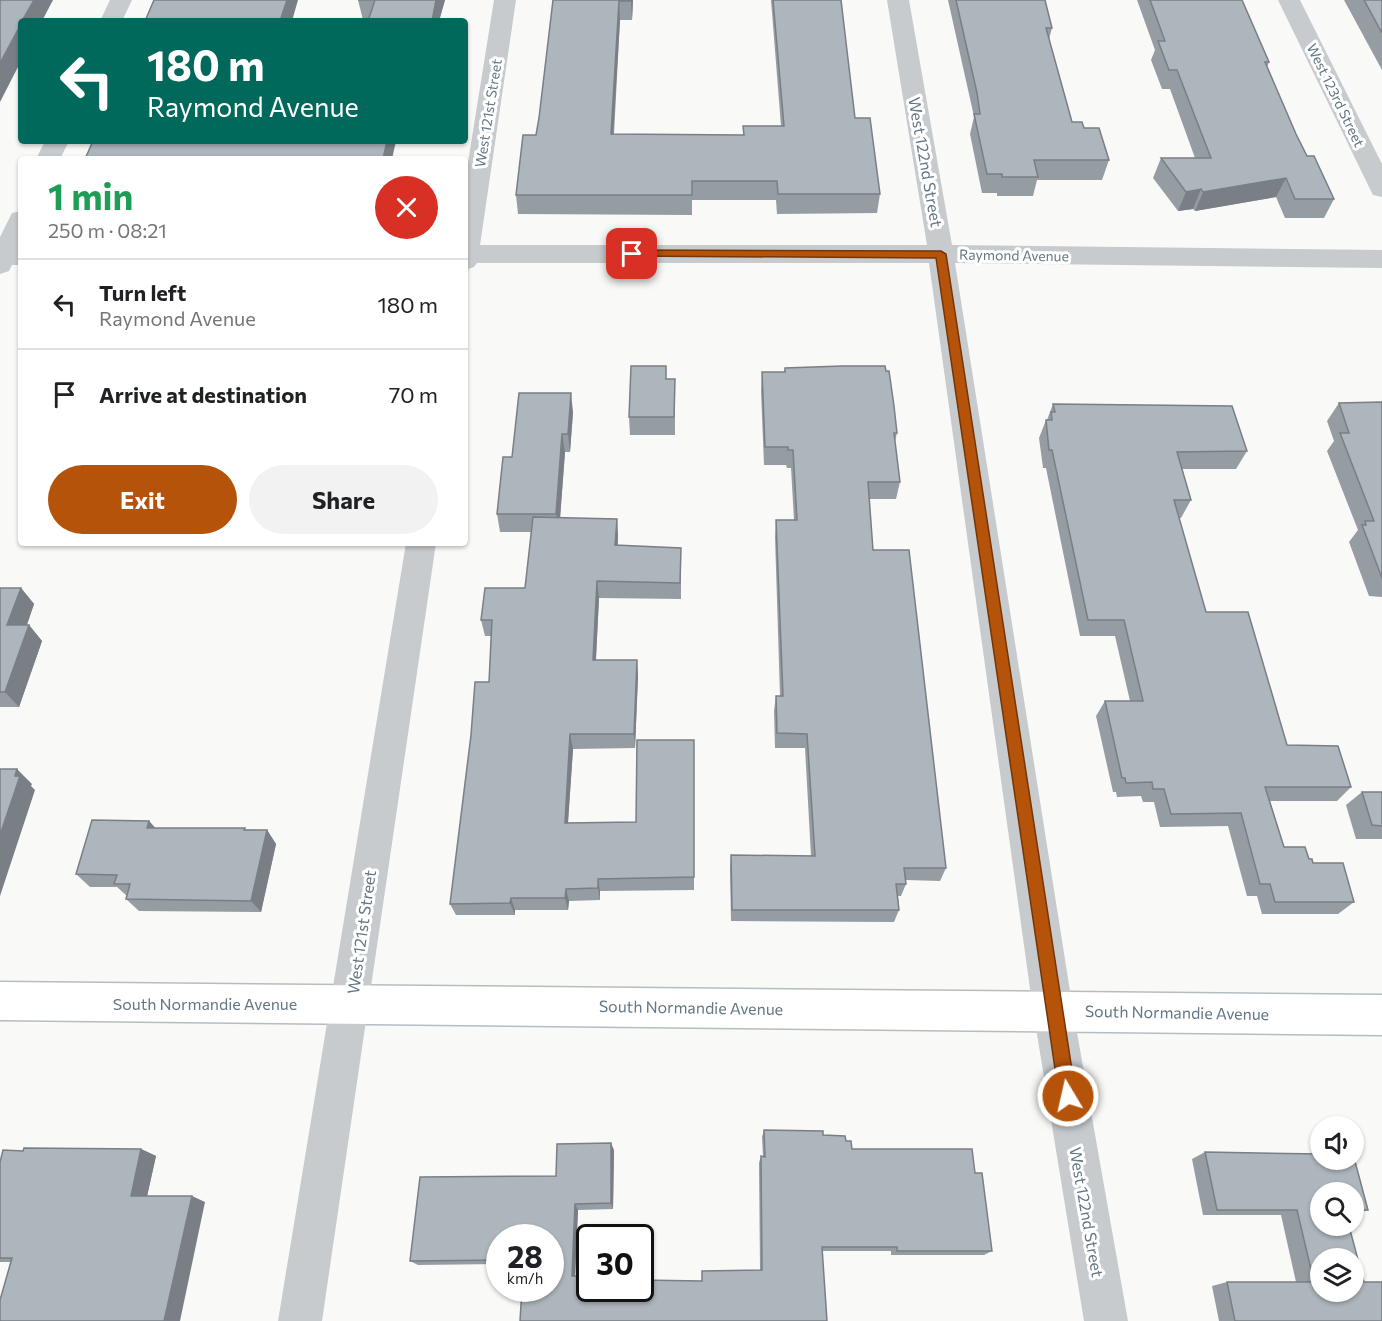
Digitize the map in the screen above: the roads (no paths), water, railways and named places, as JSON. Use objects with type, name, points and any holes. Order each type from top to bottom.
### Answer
[{"type":"main road","name":"South Normandie Avenue","points":[[0,1001],[1382,1015]]},
{"type":"street","points":[[112,18],[121,0]]},
{"type":"street","name":"West 121st Street","points":[[468,237],[505,0]]},
{"type":"street","name":"West 122nd Street","points":[[898,0],[941,254],[1053,1010],[1106,1321]]},
{"type":"street","name":"West 123rd Street","points":[[1289,0],[1382,189]]},
{"type":"street","points":[[6,258],[18,227]]},
{"type":"street","name":"Raymond Avenue","points":[[468,256],[941,254],[1382,258]]},
{"type":"street","name":"West 121st Street","points":[[300,1321],[421,546]]}]
